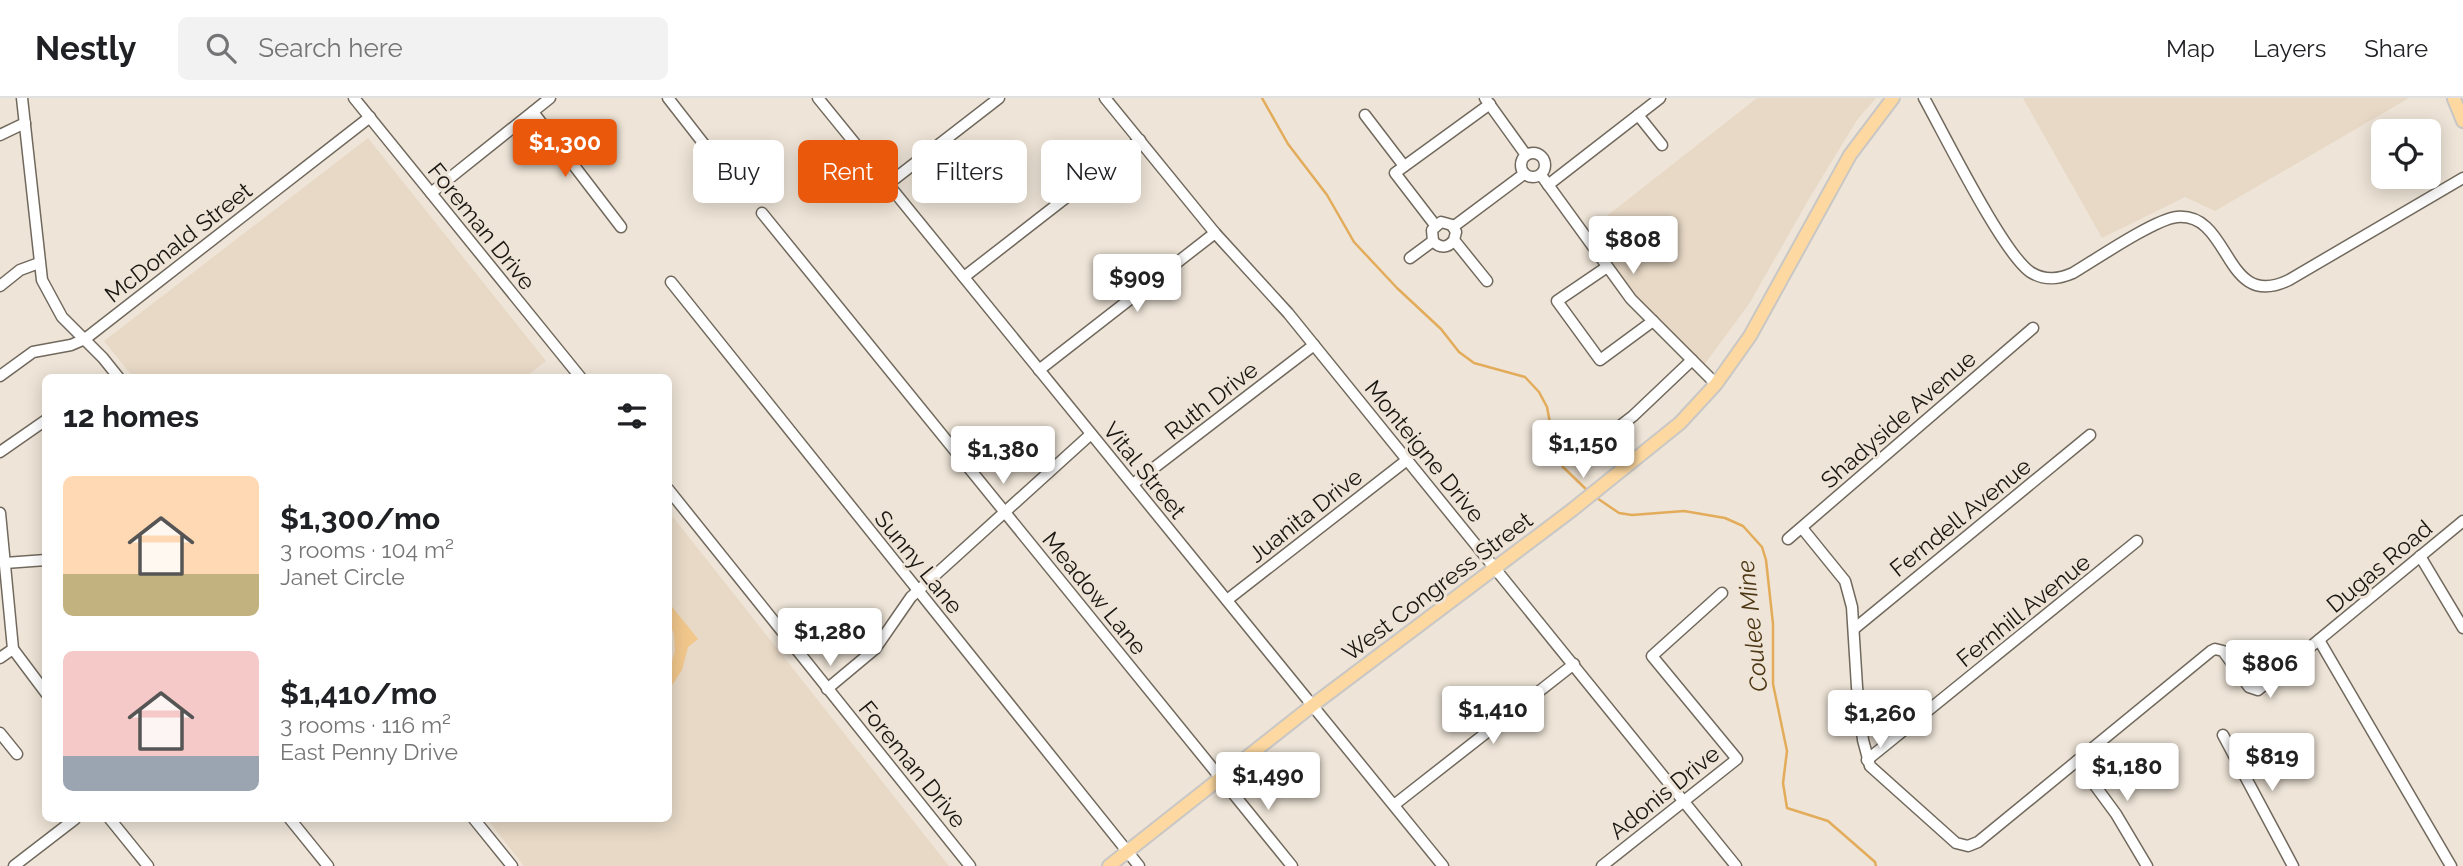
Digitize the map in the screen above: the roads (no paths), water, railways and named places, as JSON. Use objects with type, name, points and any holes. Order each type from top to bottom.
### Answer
[{"type":"main road","name":"West Congress Street","points":[[1109,866],[1313,705],[1496,569],[1680,423],[1716,384],[1761,318],[1850,155],[1893,98]]},
{"type":"main road","points":[[2454,99],[2463,113]]},
{"type":"main road","points":[[2454,99],[2463,121]]},
{"type":"street","points":[[22,98],[42,280],[62,317],[116,374]]},
{"type":"street","name":"Foreman Drive","points":[[354,98],[577,374]]},
{"type":"street","points":[[431,194],[550,98]]},
{"type":"street","points":[[668,98],[701,140]]},
{"type":"street","name":"Vital Street","points":[[818,98],[852,140]]},
{"type":"street","points":[[898,176],[999,98]]},
{"type":"street","name":"Monteigne Drive","points":[[1105,98],[1139,140]]},
{"type":"street","points":[[1548,185],[1660,98]]},
{"type":"street","points":[[1924,98],[2000,234],[2021,264],[2033,274],[2046,278],[2058,278],[2073,273],[2160,222],[2184,217],[2198,221],[2211,230],[2232,265],[2246,280],[2265,286],[2276,285],[2289,281],[2463,178]]},
{"type":"street","points":[[1435,225],[1395,173],[1488,101],[1526,155]]},
{"type":"street","points":[[533,112],[621,227]]},
{"type":"street","points":[[1639,115],[1662,145]]},
{"type":"street","points":[[1364,116],[1404,166]]},
{"type":"street","name":"McDonald Street","points":[[0,376],[33,352],[71,345],[85,339],[369,117]]},
{"type":"street","points":[[0,135],[25,124]]},
{"type":"street","name":"Monteigne Drive","points":[[1141,142],[1215,233],[1273,295],[1736,866]]},
{"type":"street","points":[[1538,154],[1544,159],[1545,167],[1541,175],[1533,178],[1524,174],[1520,164],[1526,155],[1538,154]]},
{"type":"street","points":[[1453,226],[1524,174]]},
{"type":"street","points":[[1541,175],[1631,299],[1716,384]]},
{"type":"street","name":"Vital Street","points":[[898,196],[1443,866]]},
{"type":"street","points":[[964,277],[1060,203]]},
{"type":"street","name":"Meadow Lane","points":[[762,213],[1292,866]]},
{"type":"street","points":[[1445,222],[1453,226],[1456,232],[1454,240],[1444,247],[1433,241],[1431,233],[1435,225],[1445,222]]},
{"type":"street","points":[[1040,370],[1215,233]]},
{"type":"street","points":[[1454,240],[1487,281]]},
{"type":"street","points":[[1410,258],[1433,241]]},
{"type":"street","points":[[0,286],[20,270],[39,263]]},
{"type":"street","points":[[1607,267],[1557,301],[1600,360],[1653,321]]},
{"type":"street","name":"Sunny Lane","points":[[671,282],[1139,866]]},
{"type":"street","name":"Shadyside Avenue","points":[[1788,539],[2033,328]]},
{"type":"street","name":"Ruth Drive","points":[[1133,484],[1314,345]]},
{"type":"street","points":[[1594,446],[1633,416],[1692,360]]},
{"type":"street","points":[[0,452],[42,423]]},
{"type":"street","points":[[827,689],[875,649],[902,608],[918,591],[1091,434]]},
{"type":"street","name":"Ferndell Avenue","points":[[1854,629],[2090,435]]},
{"type":"street","name":"Juanita Drive","points":[[1227,600],[1407,460]]},
{"type":"street","name":"Foreman Drive","points":[[672,494],[970,866]]},
{"type":"street","points":[[0,513],[13,649],[42,688]]},
{"type":"street","name":"Dugas Road","points":[[2077,761],[2215,649],[2223,650],[2249,687],[2255,691],[2463,521]]},
{"type":"street","points":[[1802,528],[1844,581],[1850,598],[1857,687],[1867,760],[1874,772],[1956,843],[1968,846],[1978,842],[2077,761],[2116,814],[2147,866]]},
{"type":"street","name":"Fernhill Avenue","points":[[1867,760],[2137,541]]},
{"type":"street","points":[[2420,556],[2463,628]]},
{"type":"street","points":[[5,563],[42,560]]},
{"type":"street","name":"Adonis Drive","points":[[1602,866],[1737,759],[1651,656],[1722,593]]},
{"type":"street","points":[[2319,640],[2451,866]]},
{"type":"street","points":[[0,658],[13,649]]},
{"type":"street","points":[[1394,805],[1574,664]]},
{"type":"street","points":[[0,733],[17,754]]},
{"type":"street","points":[[2223,735],[2293,866]]},
{"type":"street","points":[[15,866],[71,822]]},
{"type":"street","points":[[112,822],[148,866]]},
{"type":"street","points":[[292,822],[328,866]]},
{"type":"street","points":[[476,822],[512,866]]},
{"type":"waterway","name":"Coulee Mine","points":[[1262,98],[1288,144],[1327,195],[1354,242],[1397,288],[1441,329],[1459,352],[1474,363],[1525,377],[1539,392],[1547,407],[1556,455],[1563,467],[1589,492]]},
{"type":"waterway","name":"Coulee Mine","points":[[1594,496],[1619,513],[1632,515],[1684,511],[1725,518],[1743,526],[1762,547],[1766,560],[1773,624],[1773,684],[1787,751],[1783,783],[1787,808],[1828,821],[1875,862],[1876,866]]}]
